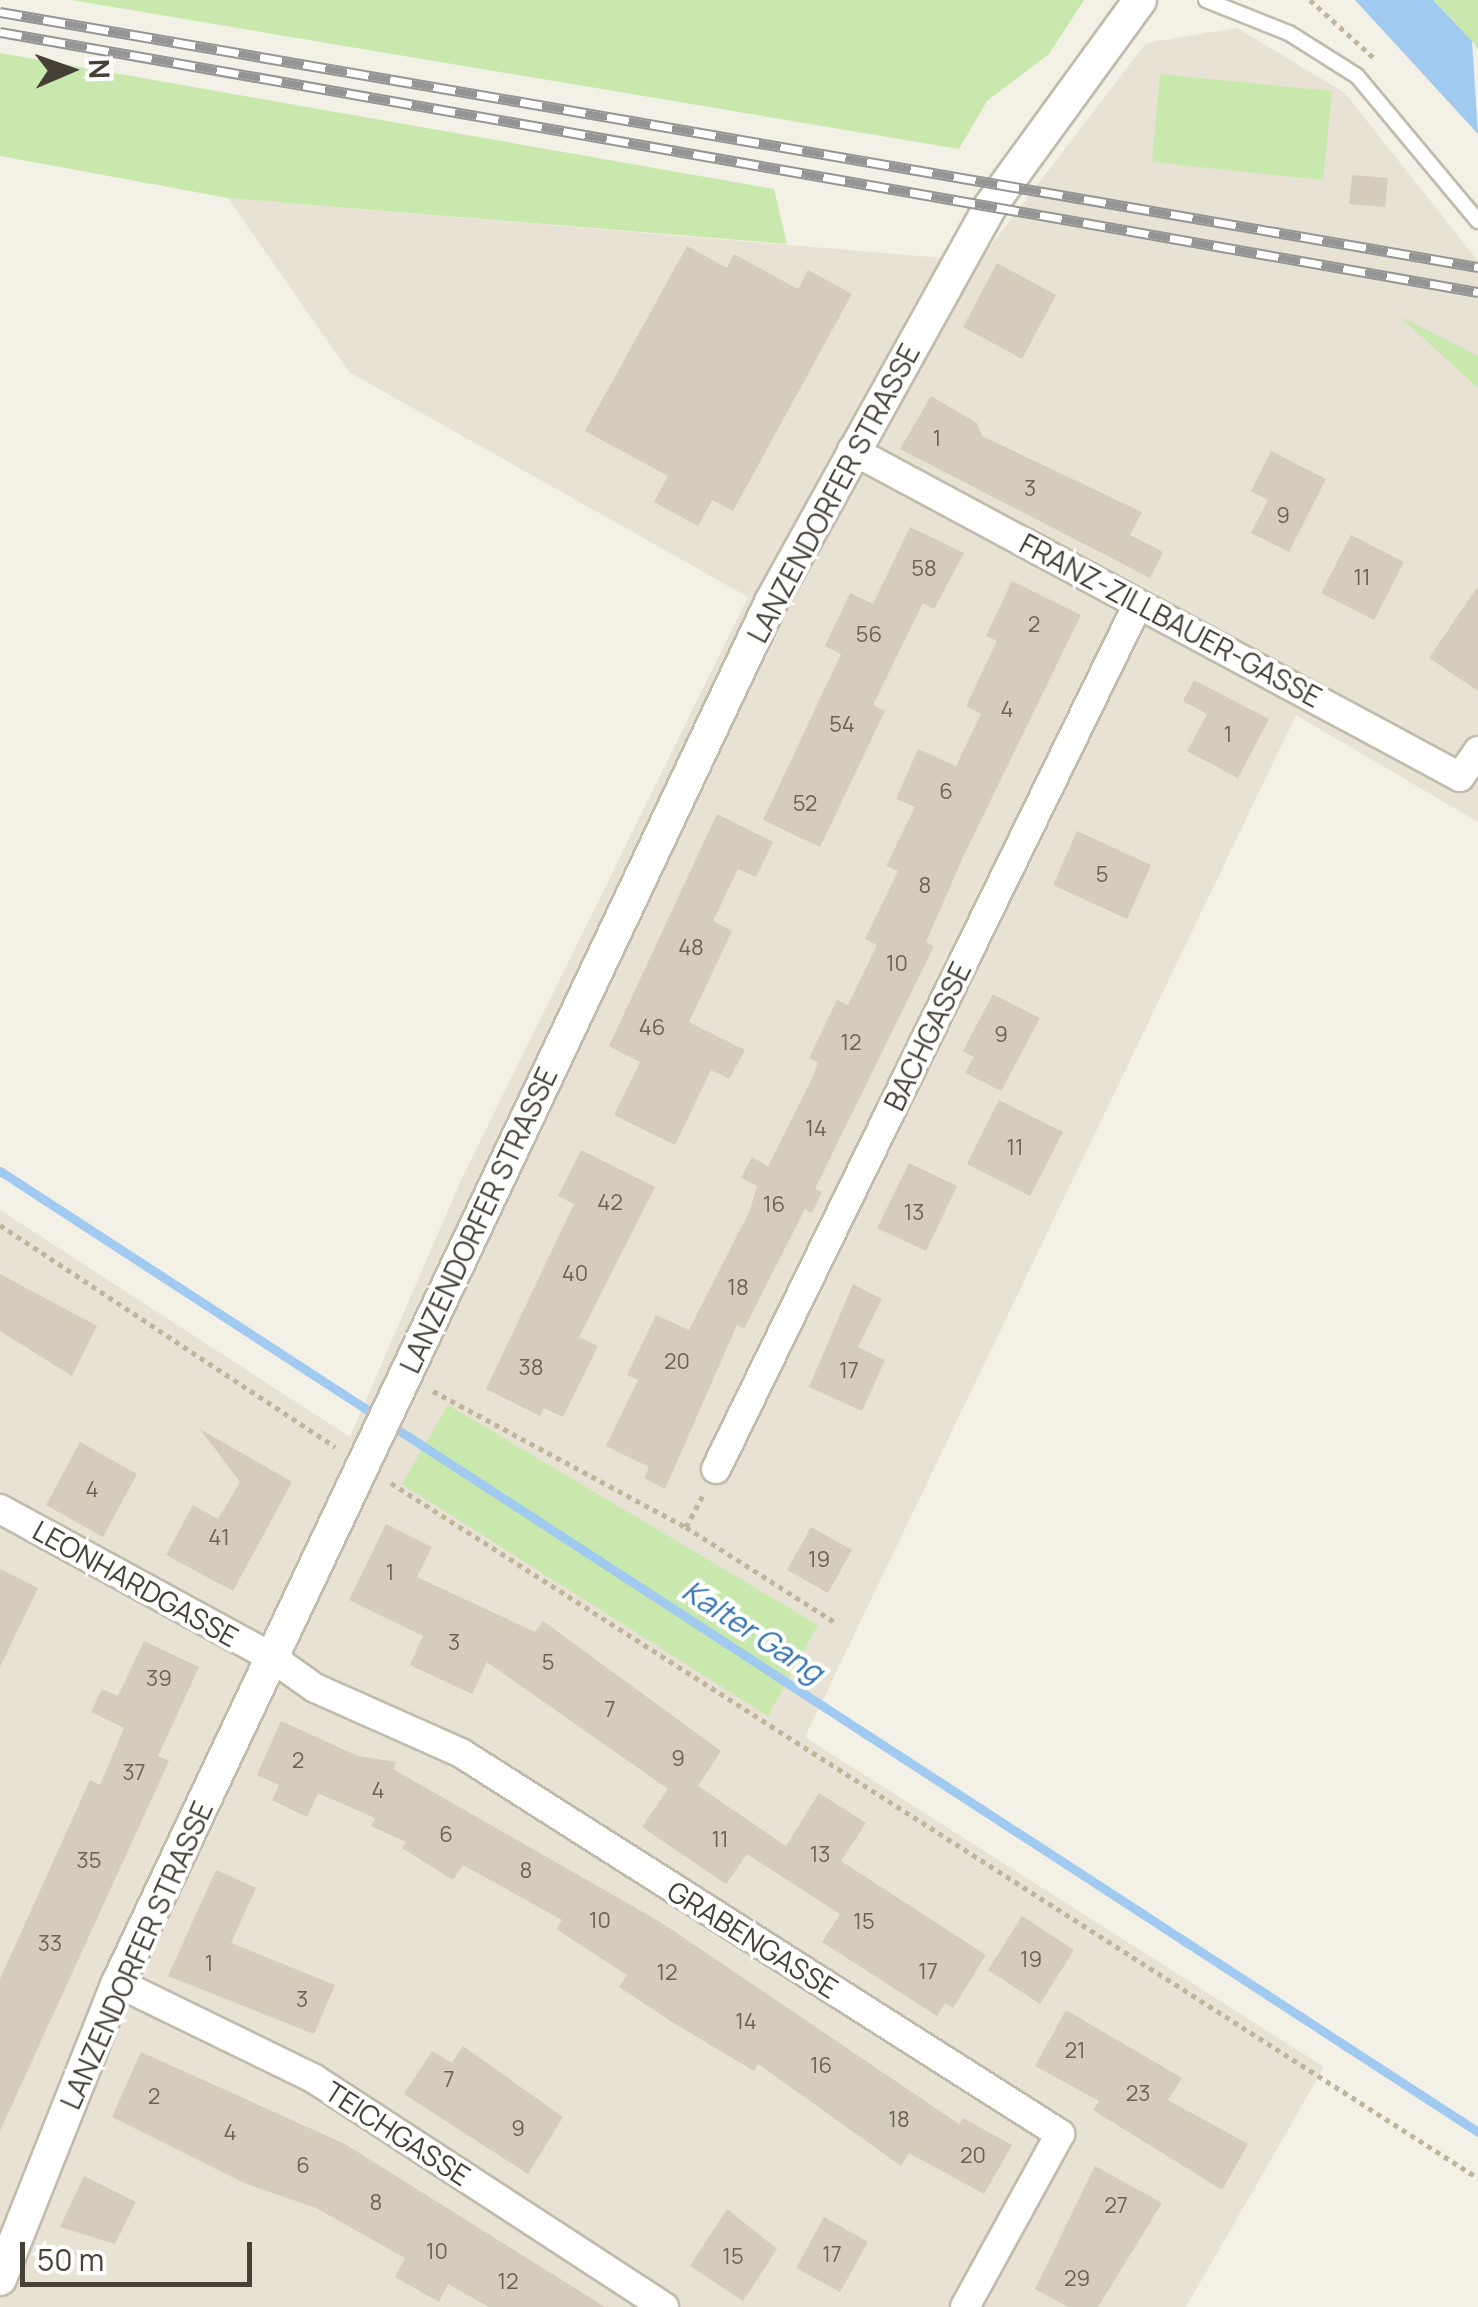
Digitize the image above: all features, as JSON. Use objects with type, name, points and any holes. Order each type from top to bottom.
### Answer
[{"type":"street","name":"LANZENDORFER STRASSE","points":[[0,2278],[118,1983],[772,602],[852,450],[1003,185],[1140,0]]},
{"type":"street","name":"FRANZ-ZILLBAUER-GASSE","points":[[852,450],[1460,777],[1478,751]]},
{"type":"street","name":"BACHGASSE","points":[[716,1469],[1138,604]]},
{"type":"street","name":"LEONHARDGASSE","points":[[0,1509],[271,1657]]},
{"type":"street","name":"GRABENGASSE","points":[[271,1657],[315,1688],[461,1753],[1060,2134],[965,2307]]},
{"type":"street","name":"TEICHGASSE","points":[[118,1983],[313,2078],[664,2307]]},
{"type":"lane","points":[[1206,0],[1289,34],[1356,76],[1478,222]]},
{"type":"path","points":[[0,1225],[361,1464],[1478,2178]]},
{"type":"path","points":[[401,1381],[686,1528],[836,1623]]},
{"type":"path","points":[[686,1528],[716,1469]]},
{"type":"shaded area","points":[[1237,28],[1345,93],[1478,261],[1478,822],[1296,715],[805,1737],[1324,2067],[1186,2307],[0,2307],[0,1210],[350,1437],[462,1178],[748,597],[349,372],[228,198],[979,261],[1146,43]]},
{"type":"green space","points":[[71,0],[1084,0],[1049,54],[987,101],[959,149]]},
{"type":"green space","points":[[1433,0],[1478,0],[1478,50],[1472,41]]},
{"type":"green space","points":[[0,53],[774,189],[787,244],[228,198],[0,156]]},
{"type":"green space","points":[[1160,74],[1332,91],[1323,180],[1152,162]]},
{"type":"green space","points":[[1399,316],[1478,356],[1478,388]]},
{"type":"green space","points":[[448,1405],[818,1625],[768,1716],[402,1484]]},
{"type":"water","points":[[1355,0],[1433,0],[1472,41],[1478,134]]},
{"type":"building","points":[[1352,175],[1388,178],[1385,207],[1349,204]]},
{"type":"building","points":[[687,246],[727,268],[734,254],[798,289],[808,270],[852,294],[733,511],[712,500],[698,526],[654,502],[668,476],[585,431]]},
{"type":"building","points":[[997,263],[1056,295],[1022,359],[963,327]]},
{"type":"building","points":[[931,396],[977,423],[982,436],[1142,512],[1130,535],[1163,552],[1150,578],[900,449]]},
{"type":"building","points":[[1271,451],[1326,479],[1289,552],[1251,533],[1268,500],[1251,491]]},
{"type":"building","points":[[910,527],[964,553],[934,609],[923,603],[873,705],[885,711],[820,847],[763,820],[841,654],[825,646],[850,593],[873,604]]},
{"type":"building","points":[[1351,535],[1404,562],[1374,620],[1321,593]]},
{"type":"building","points":[[1012,581],[1081,615],[963,857],[926,942],[934,946],[815,1189],[822,1192],[812,1213],[805,1209],[744,1329],[737,1325],[665,1489],[644,1478],[649,1467],[606,1446],[638,1380],[627,1375],[656,1315],[689,1330],[750,1210],[757,1186],[741,1178],[752,1157],[768,1166],[813,1076],[818,1062],[809,1058],[837,1000],[848,1005],[877,945],[865,939],[898,871],[886,866],[915,807],[896,799],[918,749],[956,766],[981,714],[966,706],[997,641],[986,636]]},
{"type":"building","points":[[1478,586],[1478,691],[1429,658]]},
{"type":"building","points":[[1194,680],[1269,719],[1238,778],[1187,751],[1207,714],[1183,701]]},
{"type":"building","points":[[717,814],[773,842],[756,877],[738,869],[713,921],[732,931],[689,1022],[745,1050],[729,1079],[711,1070],[675,1145],[614,1115],[640,1062],[609,1046]]},
{"type":"building","points":[[1077,831],[1151,865],[1127,919],[1053,885]]},
{"type":"building","points":[[993,994],[1040,1018],[1001,1091],[965,1073],[974,1057],[963,1051]]},
{"type":"building","points":[[999,1100],[1063,1132],[1030,1196],[967,1164]]},
{"type":"building","points":[[581,1150],[655,1187],[579,1337],[598,1346],[563,1417],[544,1408],[540,1416],[486,1389],[574,1204],[558,1196]]},
{"type":"building","points":[[909,1163],[957,1186],[926,1251],[877,1228]]},
{"type":"building","points":[[0,1274],[97,1326],[72,1376],[0,1331]]},
{"type":"building","points":[[853,1284],[882,1299],[858,1347],[885,1360],[862,1411],[809,1387]]},
{"type":"building","points":[[200,1429],[292,1482],[233,1591],[166,1555],[193,1505],[218,1519],[240,1482]]},
{"type":"building","points":[[80,1442],[137,1474],[103,1537],[46,1505]]},
{"type":"building","points":[[386,1524],[432,1547],[417,1577],[535,1632],[543,1621],[721,1751],[698,1786],[786,1846],[819,1793],[866,1823],[841,1861],[986,1955],[953,2008],[945,2003],[937,2016],[822,1942],[840,1914],[747,1854],[726,1884],[642,1827],[668,1789],[487,1662],[472,1694],[410,1665],[423,1636],[349,1600]]},
{"type":"building","points":[[811,1527],[852,1550],[828,1593],[787,1570]]},
{"type":"building","points":[[0,1569],[38,1588],[0,1667]]},
{"type":"building","points":[[144,1641],[199,1667],[158,1756],[169,1761],[0,2131],[0,1979],[90,1780],[100,1785],[124,1728],[91,1712],[102,1689],[118,1696]]},
{"type":"building","points":[[281,1721],[358,1756],[396,1762],[393,1769],[662,1923],[959,2124],[963,2118],[1012,2145],[984,2194],[909,2153],[901,2166],[758,2064],[754,2071],[672,2022],[619,1987],[627,1975],[556,1929],[562,1920],[463,1865],[453,1880],[402,1848],[406,1842],[371,1826],[375,1818],[318,1793],[307,1817],[272,1800],[279,1785],[257,1775]]},
{"type":"building","points":[[216,1870],[256,1888],[231,1943],[335,1985],[314,2034],[168,1976]]},
{"type":"building","points":[[1022,1916],[1074,1950],[1040,2004],[988,1970]]},
{"type":"building","points":[[1066,2010],[1182,2078],[1168,2100],[1248,2144],[1222,2190],[1093,2110],[1099,2101],[1035,2066]]},
{"type":"building","points":[[463,2046],[563,2117],[528,2174],[404,2094],[432,2051],[452,2063]]},
{"type":"building","points":[[141,2052],[345,2144],[605,2307],[489,2307],[448,2284],[439,2302],[395,2277],[405,2258],[316,2208],[244,2183],[112,2117]]},
{"type":"building","points":[[1095,2166],[1162,2203],[1098,2307],[1068,2307],[1035,2289]]},
{"type":"building","points":[[84,2176],[136,2202],[115,2244],[60,2227]]},
{"type":"building","points":[[727,2209],[777,2249],[743,2301],[690,2266]]},
{"type":"building","points":[[824,2217],[868,2242],[840,2292],[796,2268]]},
{"type":"waterway","name":"Kalter Gang","points":[[0,1171],[1478,2132]]},
{"type":"railway","points":[[0,12],[1478,267]]},
{"type":"railway","points":[[0,32],[1478,292]]}]
